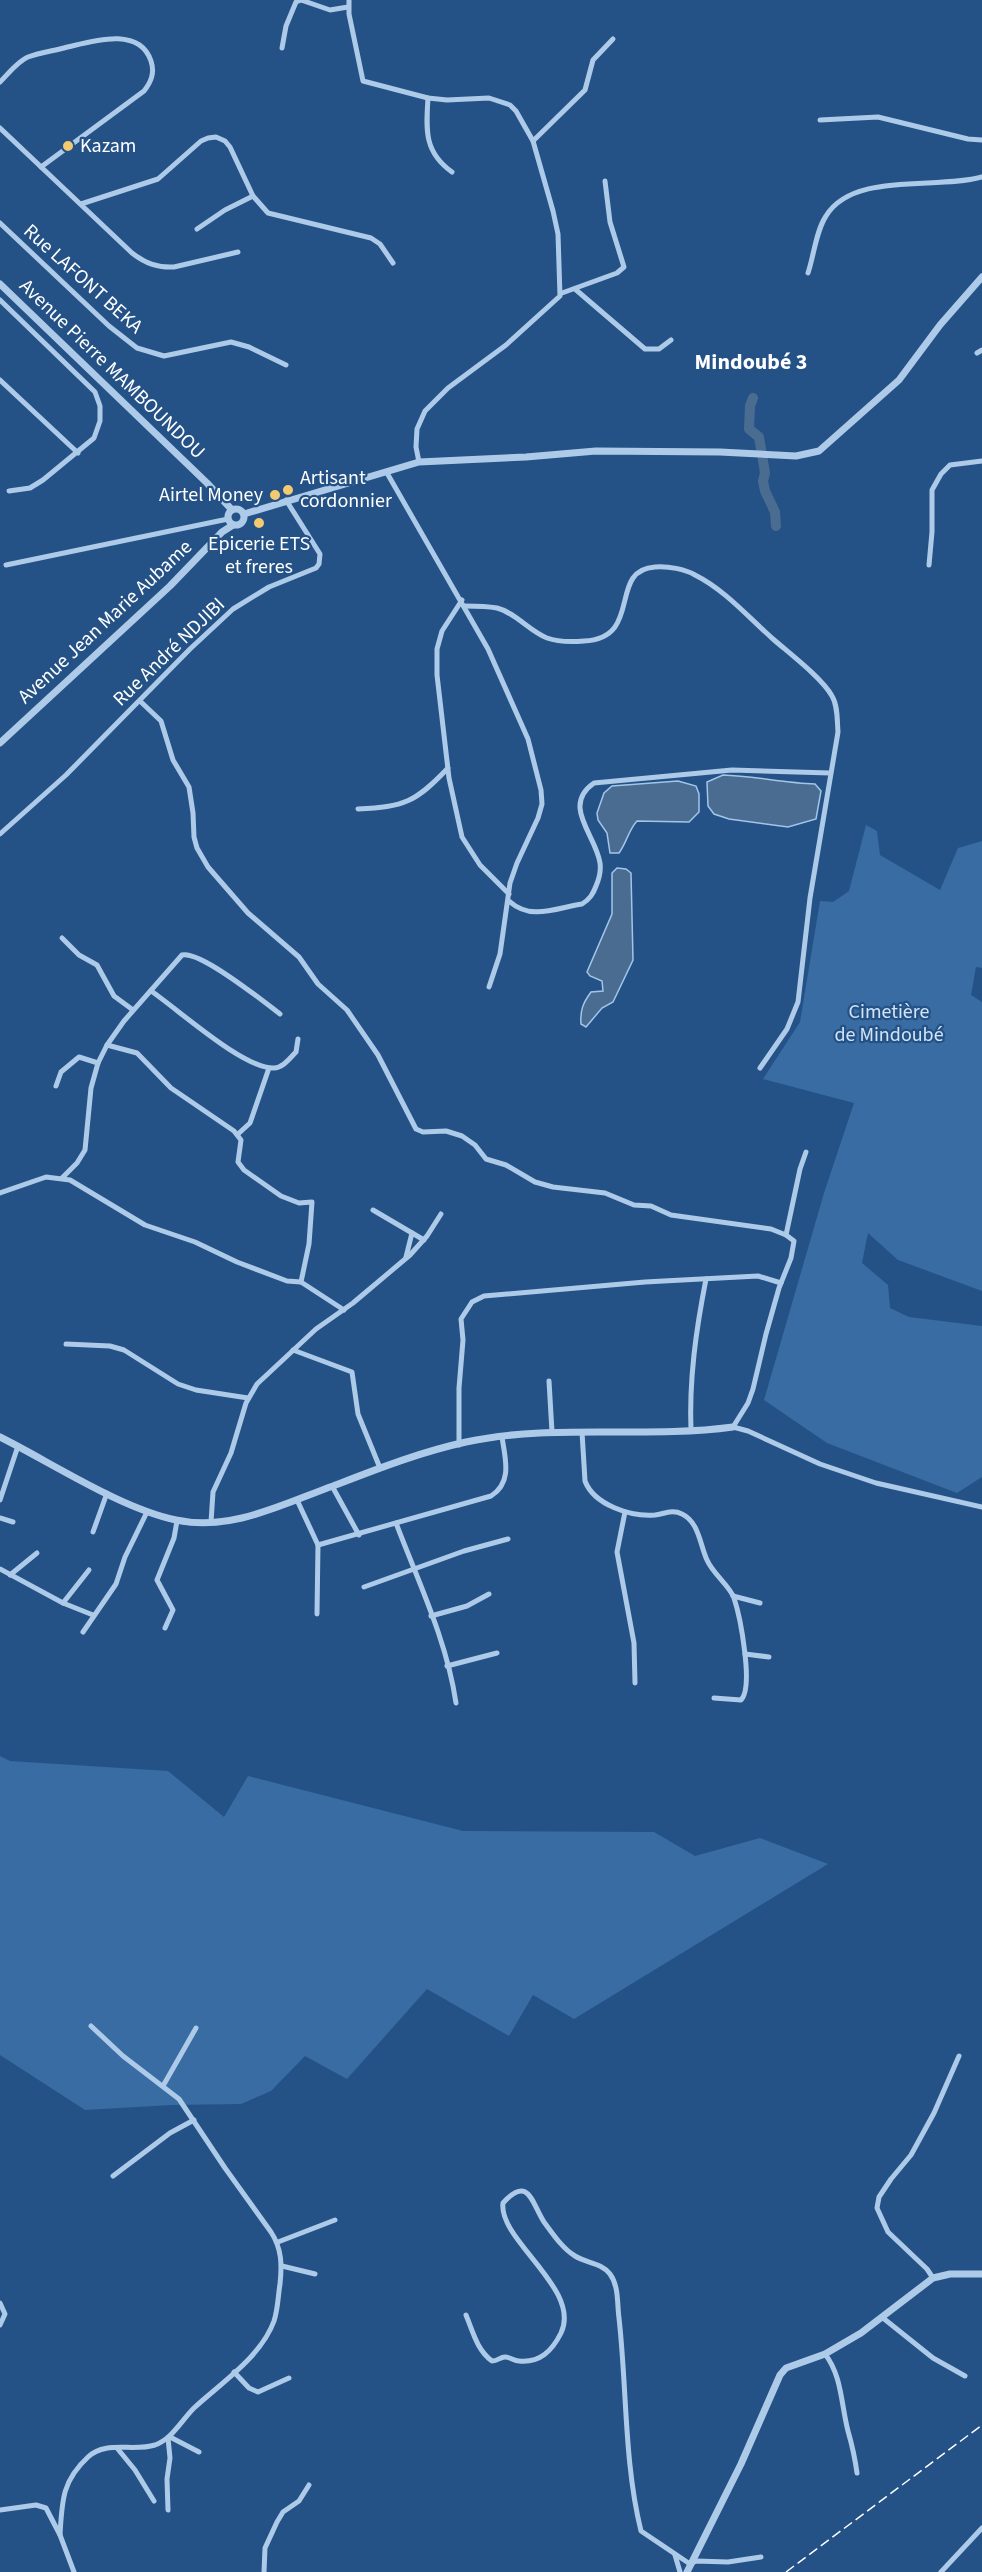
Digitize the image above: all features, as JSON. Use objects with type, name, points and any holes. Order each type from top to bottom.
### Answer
[{"type":"street","points":[[282,48],[286,26],[296,2],[301,0],[330,10],[348,7]]},
{"type":"street","points":[[349,0],[348,7],[363,81],[428,98],[496,99],[510,105],[516,111],[533,141],[558,234],[562,293]]},
{"type":"street","points":[[533,141],[585,90],[593,60],[613,39]]},
{"type":"street","points":[[0,82],[27,57],[101,40],[129,40],[149,55],[153,66],[152,76],[144,91],[41,166]]},
{"type":"street","points":[[428,98],[429,143],[441,164],[452,172]]},
{"type":"street","points":[[820,120],[878,117],[968,139],[982,140]]},
{"type":"street","points":[[0,128],[140,259],[154,266],[174,267],[238,252]]},
{"type":"street","points":[[81,204],[158,179],[201,141],[216,137],[225,141],[230,147],[253,196],[262,208],[276,216],[374,239],[393,263]]},
{"type":"street","points":[[808,273],[824,219],[832,208],[848,197],[867,189],[982,177]]},
{"type":"street","points":[[419,462],[416,447],[417,429],[425,411],[448,388],[506,345],[562,293],[616,273],[624,267],[610,222],[604,181]]},
{"type":"street","points":[[197,229],[225,210],[253,196]]},
{"type":"street","name":"Rue LAFONT BEKA","points":[[0,223],[109,326],[137,348],[164,356],[231,342],[249,347],[286,365]]},
{"type":"street","points":[[244,514],[419,462],[536,457],[588,452],[807,454],[826,446],[899,380],[940,326],[982,277]]},
{"type":"street","name":"Avenue Pierre MAMBOUNDOU","points":[[0,284],[232,510]]},
{"type":"street","points":[[574,289],[645,349],[659,349],[671,340]]},
{"type":"street","points":[[0,300],[98,397],[100,406],[98,430],[94,438],[78,453],[35,485],[9,491]]},
{"type":"street","points":[[0,380],[78,453]]},
{"type":"street","points":[[929,566],[932,490],[936,482],[950,465],[982,461]]},
{"type":"street","points":[[387,473],[488,649],[528,739],[541,790],[538,818],[517,863],[500,954],[489,987]]},
{"type":"street","name":"Rue André NDJIBI","points":[[0,834],[34,805],[233,609],[269,587],[316,568],[320,554],[286,500]]},
{"type":"street","points":[[230,522],[232,510],[240,510],[244,514]]},
{"type":"street","points":[[6,565],[230,522],[237,526],[243,523],[244,514]]},
{"type":"street","name":"Avenue Jean Marie Aubame","points":[[0,743],[177,579],[230,522]]},
{"type":"street","points":[[463,603],[497,608],[549,639],[596,640],[605,638],[618,622],[634,577],[654,567],[686,571],[694,574],[734,603],[794,656],[832,696],[837,711],[838,732],[810,898],[798,1002],[787,1029],[760,1068]]},
{"type":"street","points":[[463,603],[442,631],[437,649],[437,675],[448,768],[462,837],[480,865],[522,910],[537,913],[582,904],[588,900],[597,882],[601,863],[581,815],[580,806],[587,788],[594,783],[732,770],[830,773]]},
{"type":"street","points":[[140,701],[156,714],[160,721],[173,760],[189,787],[194,837],[200,855],[248,913],[299,957],[318,984],[346,1010],[378,1055],[416,1129],[423,1132],[447,1131],[462,1136],[476,1145],[486,1159],[506,1165],[535,1182],[553,1187],[605,1193],[634,1205],[645,1204],[671,1215],[771,1229],[794,1241],[753,1389],[748,1403],[732,1427]]},
{"type":"street","points":[[358,809],[383,808],[406,803],[433,783],[448,768]]},
{"type":"street","points":[[62,938],[79,955],[97,965],[114,996],[133,1010]]},
{"type":"street","points":[[62,1178],[77,1163],[84,1150],[86,1116],[98,1063],[107,1046],[133,1010],[182,955],[190,954],[231,978],[280,1014]]},
{"type":"street","points":[[151,991],[224,1046],[269,1068],[282,1066],[296,1052],[298,1039]]},
{"type":"street","points":[[107,1046],[137,1053],[171,1088],[238,1134],[241,1140],[239,1167],[291,1200],[312,1202],[309,1244],[301,1282]]},
{"type":"street","points":[[56,1086],[60,1072],[79,1057],[98,1063]]},
{"type":"street","points":[[238,1134],[250,1123],[269,1068]]},
{"type":"street","points":[[786,1235],[800,1169],[806,1152]]},
{"type":"street","points":[[0,1193],[46,1177],[62,1178],[145,1225],[195,1242],[227,1258],[277,1277],[301,1282],[344,1310]]},
{"type":"street","points":[[374,1210],[424,1240]]},
{"type":"street","points":[[211,1522],[213,1492],[231,1452],[249,1398],[257,1383],[316,1329],[344,1310],[406,1257],[424,1240],[441,1214]]},
{"type":"street","points":[[406,1257],[412,1233]]},
{"type":"street","points":[[459,1444],[459,1388],[463,1341],[461,1319],[472,1302],[484,1296],[758,1276],[781,1283]]},
{"type":"street","points":[[691,1431],[690,1390],[695,1337],[706,1279]]},
{"type":"street","points":[[66,1344],[110,1346],[124,1350],[187,1387],[249,1398]]},
{"type":"street","points":[[293,1350],[351,1372],[358,1414],[380,1468]]},
{"type":"street","points":[[549,1381],[552,1432]]},
{"type":"street","points":[[0,1437],[147,1512],[177,1521],[211,1522],[247,1518],[380,1468],[459,1444],[552,1432],[691,1431],[732,1427],[748,1431],[820,1464],[876,1483],[982,1507]]},
{"type":"street","points":[[582,1432],[587,1489],[625,1512],[646,1515],[671,1511],[690,1519],[708,1562],[733,1596],[745,1654],[745,1696],[741,1700],[714,1698]]},
{"type":"street","points":[[318,1545],[459,1506],[500,1490],[506,1474],[502,1437]]},
{"type":"street","points":[[0,1500],[18,1446]]},
{"type":"street","points":[[332,1486],[359,1535]]},
{"type":"street","points":[[93,1532],[107,1493]]},
{"type":"street","points":[[297,1500],[318,1545],[317,1614]]},
{"type":"street","points":[[83,1632],[116,1584],[125,1557],[147,1512]]},
{"type":"street","points":[[625,1512],[617,1552],[633,1643],[635,1683]]},
{"type":"street","points":[[0,1518],[13,1522]]},
{"type":"street","points":[[165,1628],[172,1610],[157,1580],[174,1538],[177,1521]]},
{"type":"street","points":[[396,1523],[431,1616],[456,1703]]},
{"type":"street","points":[[364,1587],[413,1568],[508,1539]]},
{"type":"street","points":[[10,1575],[37,1552]]},
{"type":"street","points":[[0,1569],[63,1603],[93,1615]]},
{"type":"street","points":[[63,1603],[89,1570]]},
{"type":"street","points":[[431,1616],[467,1606],[489,1594]]},
{"type":"street","points":[[733,1596],[759,1603]]},
{"type":"street","points":[[447,1666],[497,1653]]},
{"type":"street","points":[[745,1654],[769,1657]]},
{"type":"street","points":[[60,2535],[62,2498],[69,2480],[79,2466],[102,2448],[155,2445],[169,2438],[188,2414],[256,2351],[274,2321],[282,2266],[278,2242],[179,2099],[123,2056],[91,2026]]},
{"type":"street","points":[[163,2086],[196,2028]]},
{"type":"street","points":[[933,2278],[927,2269],[888,2232],[877,2208],[879,2197],[911,2155],[934,2113],[959,2056]]},
{"type":"street","points":[[113,2176],[170,2133],[194,2120]]},
{"type":"street","points":[[466,2315],[477,2344],[492,2361],[507,2357],[517,2361],[534,2360],[545,2356],[564,2326],[564,2315],[550,2281],[503,2216],[503,2203],[508,2197],[525,2191],[563,2246],[581,2260],[605,2268],[616,2284],[624,2357],[631,2476],[640,2527],[650,2539],[690,2564]]},
{"type":"street","points":[[278,2242],[334,2220]]},
{"type":"street","points":[[282,2266],[315,2274]]},
{"type":"street","points":[[687,2572],[741,2464],[780,2375],[786,2368],[825,2354],[883,2318],[933,2278],[950,2274],[982,2274]]},
{"type":"street","points":[[0,2303],[5,2314],[0,2325]]},
{"type":"street","points":[[883,2318],[933,2358],[965,2376]]},
{"type":"street","points":[[825,2354],[835,2367],[855,2452],[857,2473]]},
{"type":"street","points":[[234,2372],[249,2388],[258,2392],[289,2378]]},
{"type":"street","points":[[169,2438],[199,2452]]},
{"type":"street","points":[[168,2510],[169,2438]]},
{"type":"street","points":[[117,2448],[135,2470],[154,2501]]},
{"type":"street","points":[[264,2572],[265,2548],[277,2522],[283,2512],[299,2501],[309,2485]]},
{"type":"street","points":[[0,2510],[41,2506],[48,2512],[60,2535],[74,2572]]},
{"type":"street","points":[[940,2572],[982,2528]]},
{"type":"street","points":[[675,2555],[680,2572]]},
{"type":"street","points":[[690,2564],[696,2561],[728,2562],[761,2557]]},
{"type":"green space","name":"Cimetière de Mindoubé","points":[[866,825],[877,831],[880,855],[940,890],[958,848],[982,841],[982,968],[976,967],[971,995],[982,1002],[982,1291],[898,1260],[868,1233],[862,1263],[888,1285],[890,1308],[909,1317],[982,1326],[982,1477],[957,1493],[827,1443],[764,1400],[824,1193],[854,1103],[763,1079],[800,1022],[820,901],[833,902],[849,891]]},
{"type":"green space","points":[[0,1756],[10,1761],[168,1771],[224,1817],[248,1776],[463,1831],[654,1832],[695,1856],[760,1838],[828,1864],[574,2019],[533,1995],[509,2036],[427,1989],[347,2079],[305,2056],[271,2091],[241,2104],[85,2110],[0,2055]]},
{"type":"shaded area","points":[[723,775],[815,784],[821,791],[816,819],[788,827],[729,819],[714,814],[708,806],[707,782]]},
{"type":"shaded area","points":[[678,781],[696,786],[699,794],[699,812],[689,822],[637,821],[619,853],[610,853],[607,833],[598,820],[597,813],[604,793],[612,786]]},
{"type":"shaded area","points":[[617,868],[626,869],[631,873],[633,960],[613,1002],[602,1008],[586,1027],[581,1024],[584,1003],[591,992],[603,991],[602,981],[590,976],[587,972],[612,914],[612,873]]},
{"type":"waterway","points":[[753,398],[750,406],[749,429],[759,437],[765,473],[763,481],[775,512],[776,526]]},
{"type":"railway","points":[[786,2572],[982,2425]]},
{"type":"place","name":"Kazam","points":[[68,146]]},
{"type":"place","name":"Artisant cordonnier","points":[[288,490]]},
{"type":"place","name":"Airtel Money","points":[[275,495]]},
{"type":"place","name":"Epicerie ETS et freres","points":[[259,523]]},
{"type":"district","name":"Mindoubé 3","points":[[751,362]]}]
